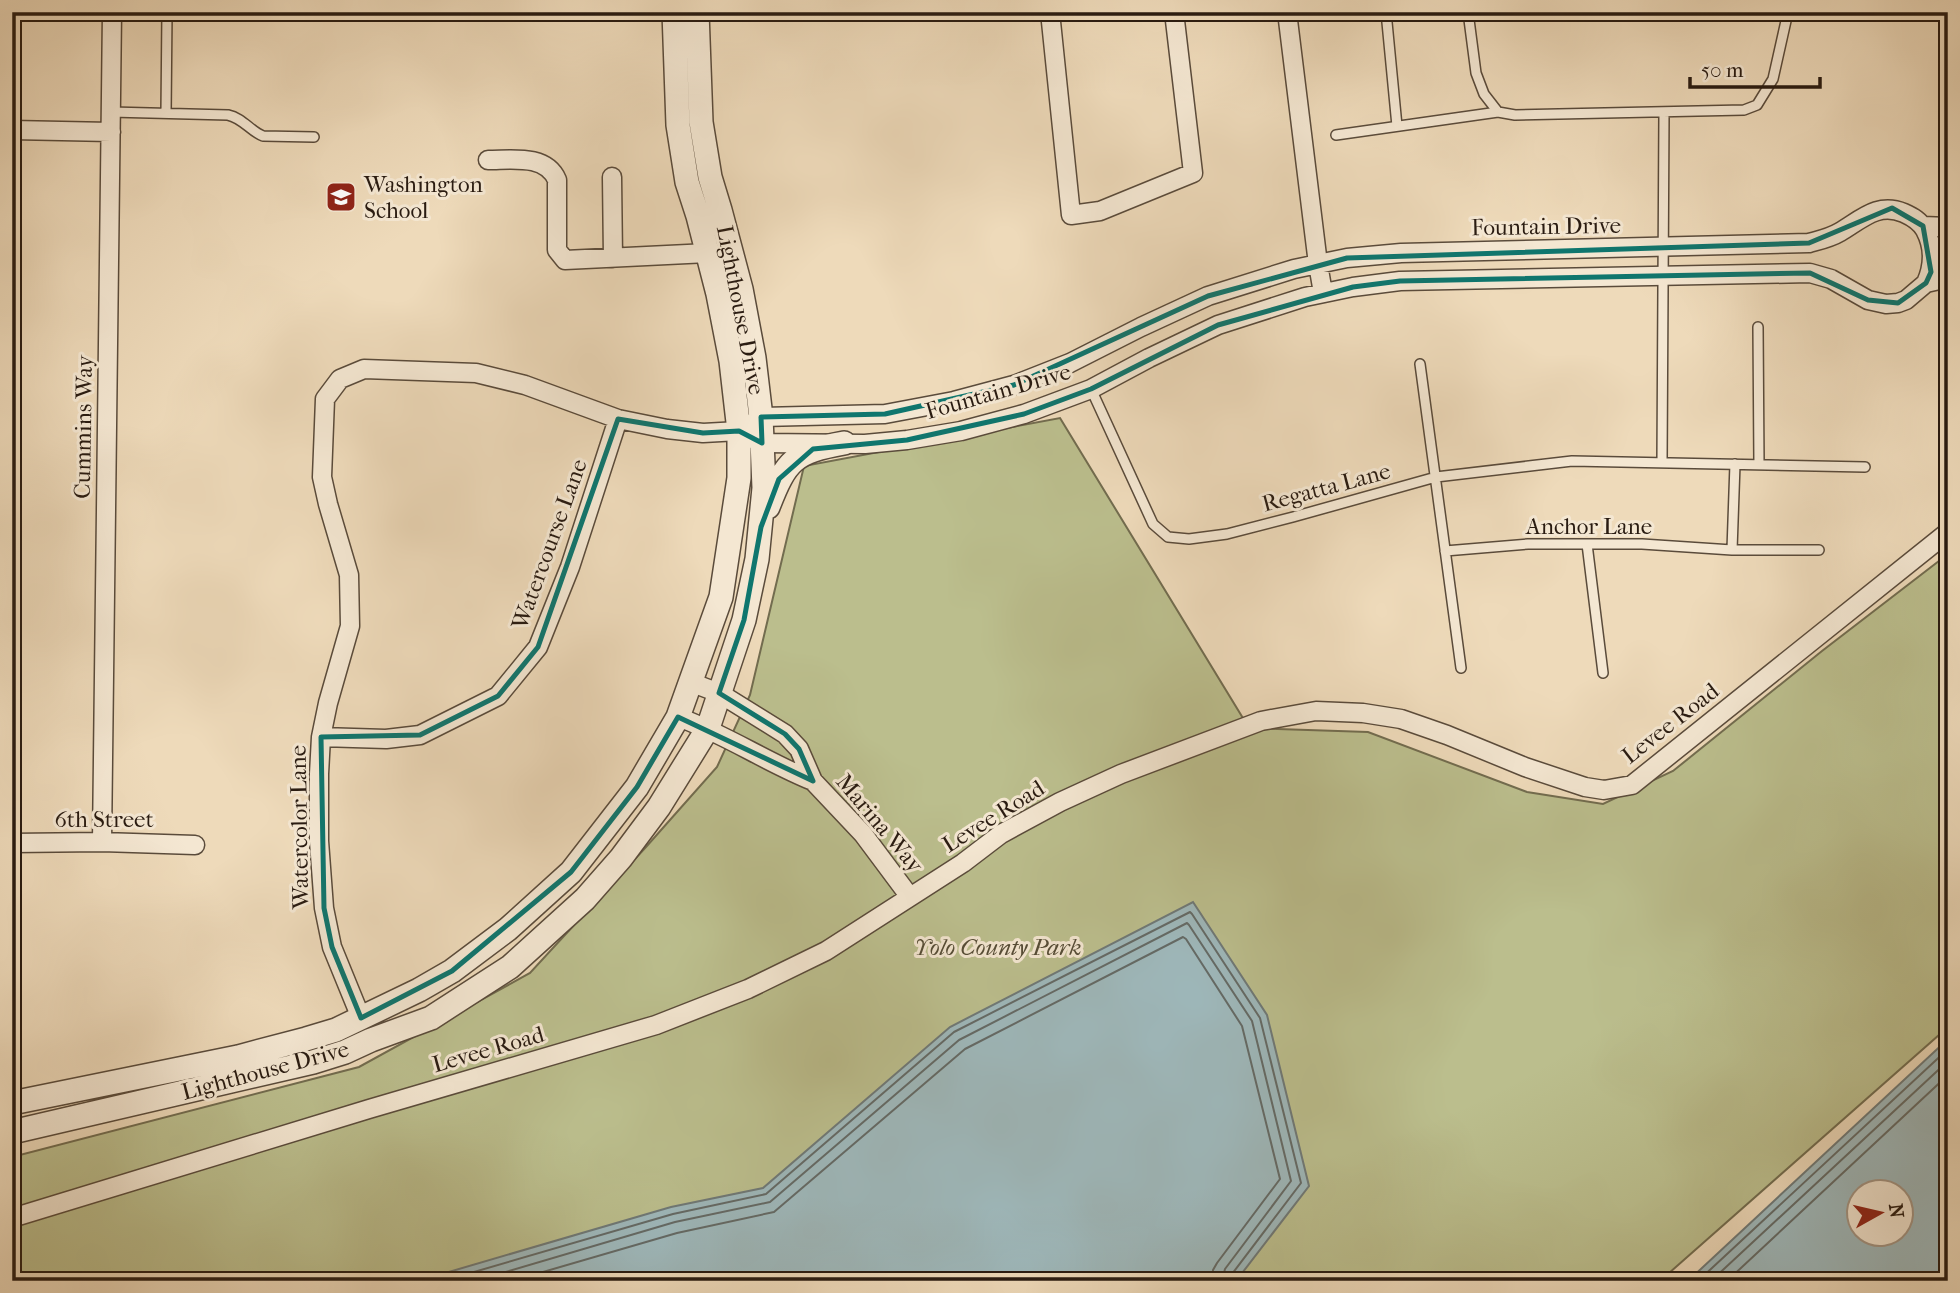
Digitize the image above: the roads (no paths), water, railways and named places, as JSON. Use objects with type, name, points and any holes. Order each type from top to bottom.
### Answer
[{"type":"street","name":"Cummins Way","points":[[102,842],[112,12]]},
{"type":"street","name":"Lighthouse Drive","points":[[12,1103],[238,1056],[336,1030],[419,990],[452,971],[508,929],[571,872],[637,787],[678,716],[722,592],[739,478],[739,431],[731,361],[708,253],[687,182],[678,125],[674,12]]},
{"type":"street","name":"Lighthouse Drive","points":[[12,1132],[313,1062],[431,1018],[510,967],[585,899],[621,858],[659,807],[708,728],[744,621],[757,559],[764,488],[761,417],[754,358],[743,303],[710,177],[701,122],[697,12]]},
{"type":"street","points":[[1050,12],[1071,215],[1100,211],[1193,173],[1174,12]]},
{"type":"street","points":[[1287,12],[1323,293]]},
{"type":"street","points":[[12,130],[111,132]]},
{"type":"street","points":[[488,160],[536,161],[552,171],[556,180],[557,250],[565,260],[708,253]]},
{"type":"street","points":[[612,177],[613,258]]},
{"type":"street","name":"Fountain Drive","points":[[761,417],[885,414],[954,401],[1014,385],[1070,363],[1208,296],[1294,269],[1347,258],[1401,253],[1809,243],[1826,239],[1871,212],[1892,208],[1915,218],[1923,226],[1948,227]]},
{"type":"street","points":[[1923,226],[1930,241],[1932,264],[1926,283]]},
{"type":"street","name":"Fountain Drive","points":[[739,431],[762,443],[844,443],[907,440],[961,431],[1024,414],[1091,389],[1218,325],[1305,297],[1400,281],[1810,273],[1831,279],[1868,300],[1886,304],[1906,299],[1926,283],[1948,278]]},
{"type":"street","name":"Watercolor Lane","points":[[362,1018],[332,947],[324,908],[319,841],[321,737],[350,625],[349,575],[322,477],[324,398],[340,379],[364,369],[476,373],[525,385],[618,419],[703,433],[739,431]]},
{"type":"street","points":[[739,431],[761,417]]},
{"type":"street","name":"Watercourse Lane","points":[[321,737],[386,739],[420,735],[498,696],[538,648],[570,567],[618,419]]},
{"type":"street","points":[[761,527],[779,479],[792,461],[813,449],[844,443]]},
{"type":"street","name":"Levee Road","points":[[12,1218],[656,1025],[748,989],[826,951],[963,863],[1001,834],[1073,796],[1122,774],[1261,721],[1316,711],[1363,713],[1401,719],[1585,787],[1604,790],[1632,785],[1948,532]]},
{"type":"street","name":"Marina Way","points":[[690,682],[719,693],[785,734],[799,749],[813,780],[863,834],[910,897]]},
{"type":"street","name":"Marina Way","points":[[678,716],[708,728],[785,770],[813,780]]},
{"type":"street","name":"6th Street","points":[[12,843],[195,845]]},
{"type":"lane","points":[[166,114],[167,12]]},
{"type":"lane","points":[[1386,12],[1397,126]]},
{"type":"lane","points":[[1468,12],[1476,73],[1484,94],[1497,112]]},
{"type":"lane","points":[[1336,135],[1497,112],[1515,115],[1745,110],[1757,105],[1773,79],[1788,12]]},
{"type":"lane","points":[[111,112],[228,115],[242,121],[258,135],[314,137]]},
{"type":"lane","points":[[1662,463],[1664,112]]},
{"type":"lane","points":[[1758,327],[1759,465]]},
{"type":"lane","points":[[1420,364],[1461,668]]},
{"type":"lane","name":"Regatta Lane","points":[[1091,389],[1153,524],[1168,537],[1189,539],[1227,534],[1436,477],[1572,461],[1864,467]]},
{"type":"lane","points":[[1732,550],[1735,464]]},
{"type":"lane","name":"Anchor Lane","points":[[1445,551],[1528,544],[1642,544],[1732,550],[1819,550]]},
{"type":"lane","points":[[1587,544],[1603,673]]},
{"type":"water","points":[[1193,902],[1267,1015],[1309,1186],[1236,1281],[430,1281],[435,1276],[671,1207],[763,1188],[950,1027]]},
{"type":"water","points":[[1948,1039],[1948,1281],[1688,1281]]},
{"type":"place","name":"Washington School","points":[[341,197]]},
{"type":"park label","name":"Yolo County Park","points":[[998,947]]}]
